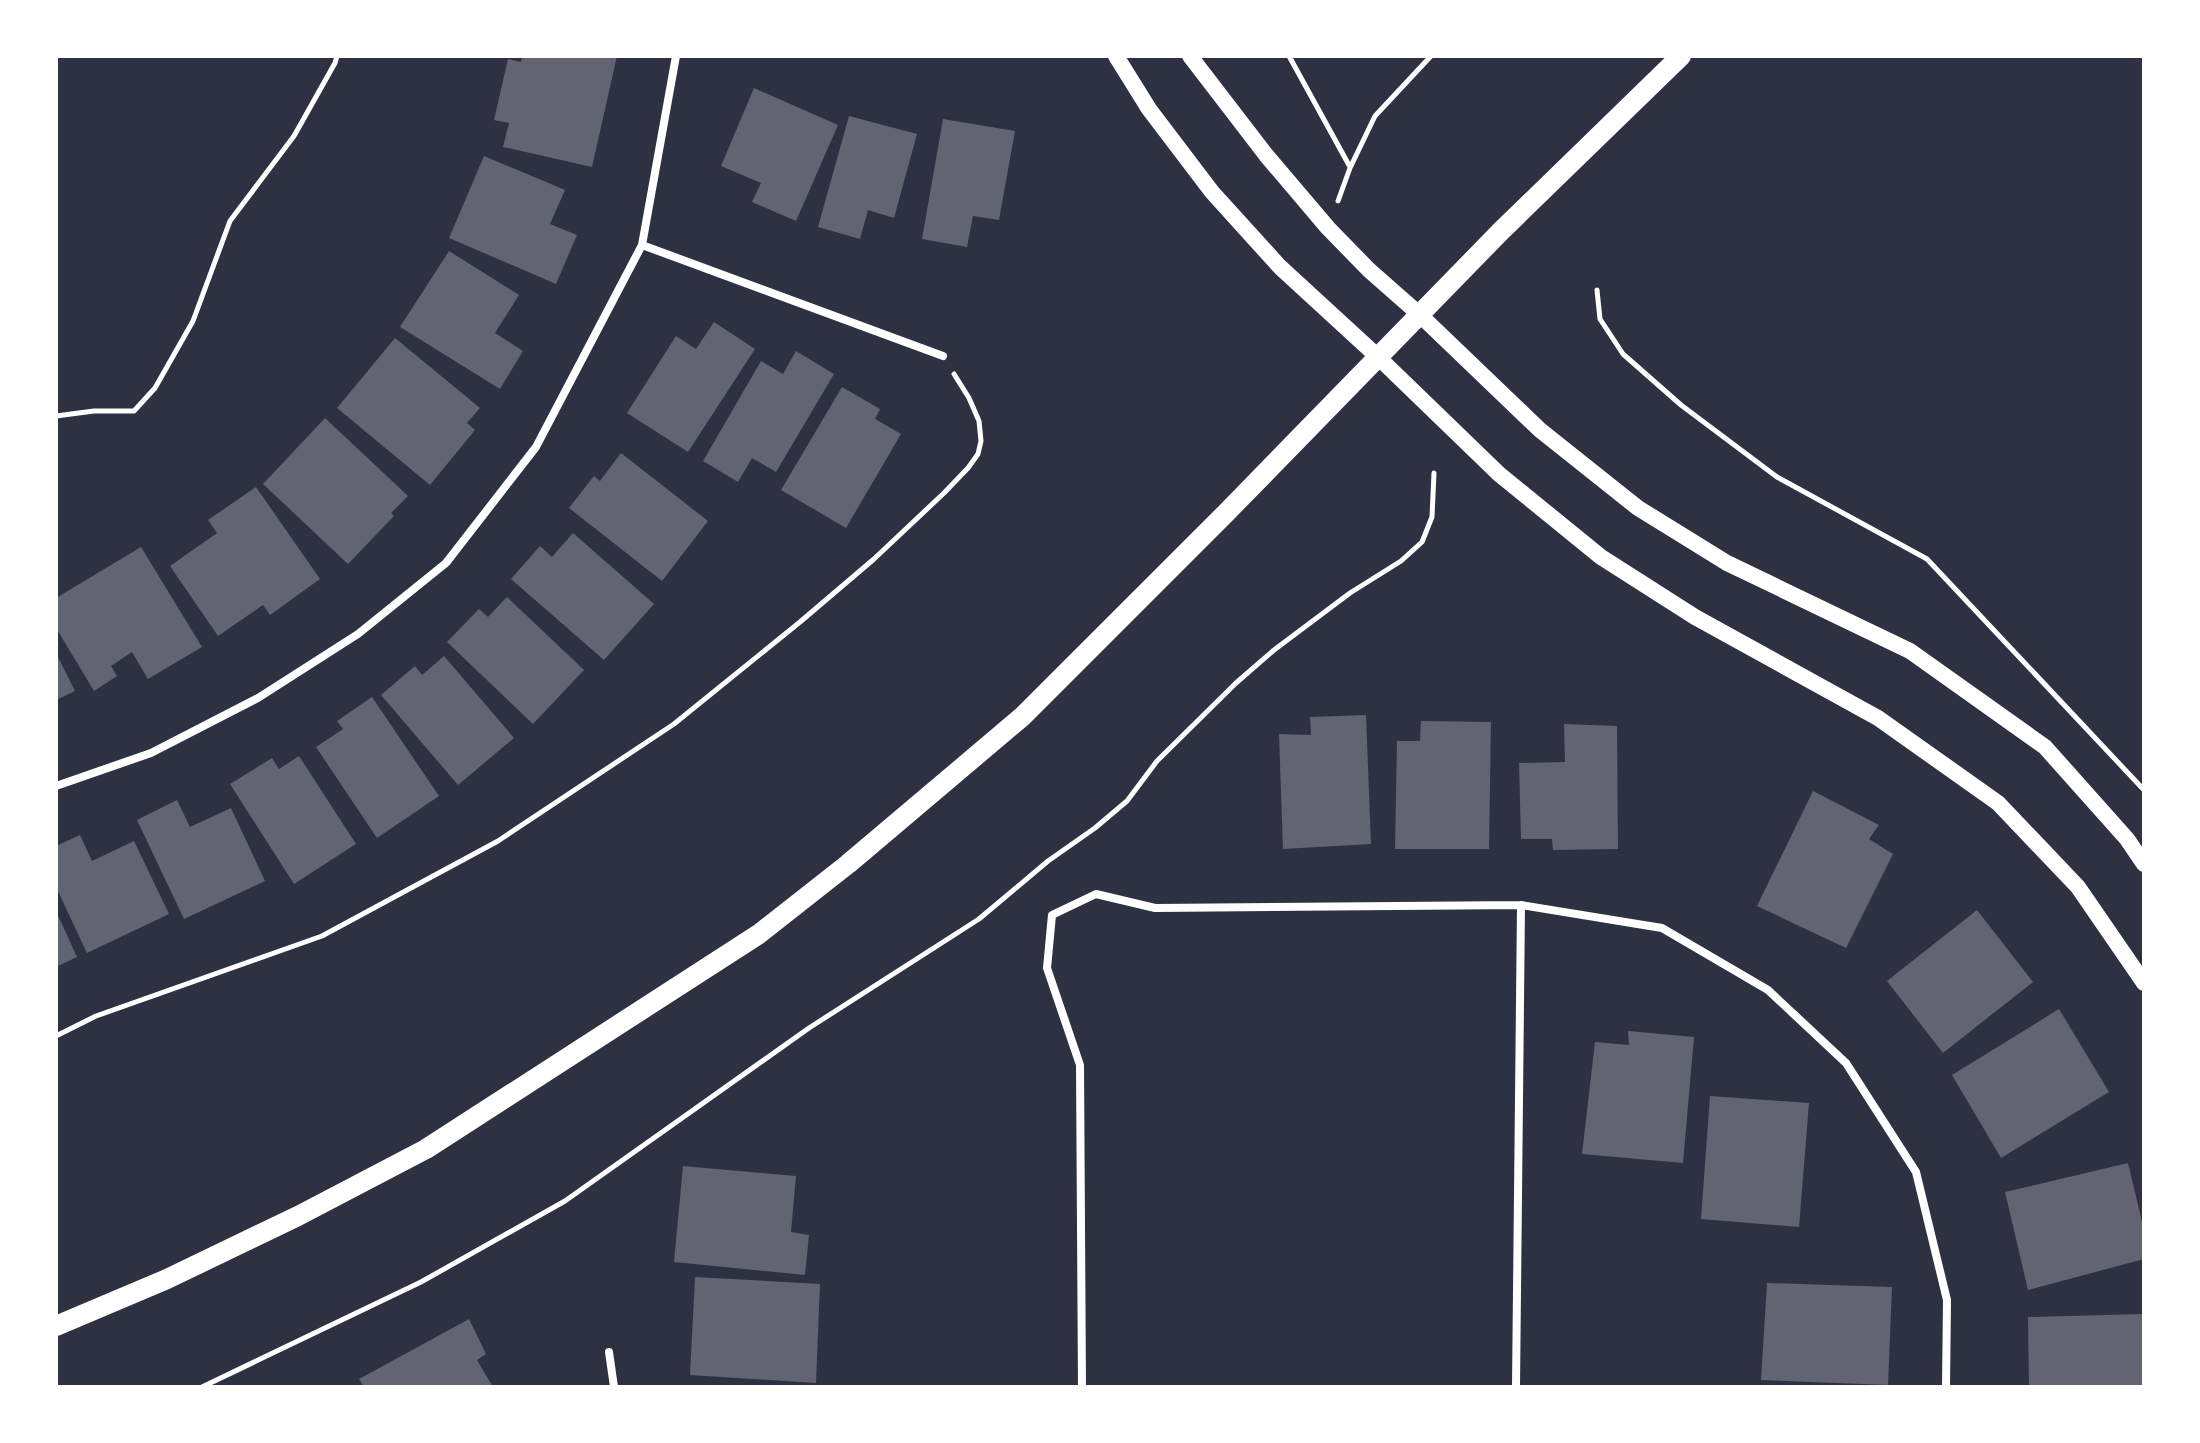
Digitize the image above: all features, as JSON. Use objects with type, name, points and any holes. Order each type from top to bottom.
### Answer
[{"type":"main road","points":[[1116,56],[1149,109],[1212,192],[1296,284],[1378,357],[1499,474],[1601,557],[1695,617],[1878,718],[1998,803],[2078,887],[2144,983]]},
{"type":"main road","points":[[1190,56],[1266,155],[1328,228],[1540,430],[1638,508],[1727,563],[1910,651],[2045,747],[2127,839],[2144,864]]},
{"type":"main road","points":[[56,1326],[180,1273],[426,1149],[759,934],[860,854],[1023,716],[1501,231],[1681,56]]},
{"type":"street","points":[[56,786],[151,753],[258,698],[358,634],[446,563],[536,447],[642,245],[676,56]]},
{"type":"street","points":[[642,245],[943,356]]},
{"type":"street","points":[[1082,1387],[1080,1065],[1047,968],[1052,915],[1096,894],[1155,908],[1521,905],[1662,928],[1768,990],[1846,1063],[1916,1172],[1947,1300],[1946,1387]]},
{"type":"street","points":[[1516,1387],[1521,905]]},
{"type":"street","points":[[609,1352],[614,1387]]},
{"type":"path","points":[[56,416],[94,411],[134,411],[155,388],[193,321],[230,221],[294,136],[337,56]]},
{"type":"path","points":[[1289,56],[1350,168]]},
{"type":"path","points":[[1328,228],[1350,168],[1375,116],[1431,56]]},
{"type":"path","points":[[1597,290],[1600,319],[1623,354],[1681,405],[1777,477],[1927,559],[2144,790]]},
{"type":"path","points":[[56,1036],[96,1016],[322,936],[498,841],[674,724],[863,568],[944,493],[978,454],[981,441],[979,421],[943,356]]},
{"type":"path","points":[[202,1387],[421,1282],[565,1201],[809,1028],[979,919],[1127,801],[1157,761],[1274,650],[1350,593],[1401,561],[1422,542],[1432,517],[1434,473]]},
{"type":"building","points":[[522,56],[617,56],[592,167],[503,147],[509,123],[494,120],[508,59],[521,62]]},
{"type":"building","points":[[754,88],[838,125],[796,221],[752,202],[761,183],[721,166]]},
{"type":"building","points":[[849,116],[917,134],[894,218],[868,210],[860,239],[818,227]]},
{"type":"building","points":[[943,119],[1015,131],[999,220],[973,216],[967,247],[922,239]]},
{"type":"building","points":[[484,156],[565,190],[550,224],[577,235],[556,284],[449,238]]},
{"type":"building","points":[[449,251],[519,295],[495,333],[523,351],[500,389],[400,327]]},
{"type":"building","points":[[714,322],[755,349],[688,452],[627,413],[676,336],[696,349]]},
{"type":"building","points":[[395,338],[480,408],[467,423],[475,430],[430,485],[337,408]]},
{"type":"building","points":[[796,351],[834,374],[776,472],[752,458],[738,482],[703,461],[761,361],[783,374]]},
{"type":"building","points":[[842,387],[880,409],[875,419],[901,434],[846,528],[781,490]]},
{"type":"building","points":[[325,418],[408,496],[391,513],[394,516],[348,564],[263,484]]},
{"type":"building","points":[[621,453],[708,521],[662,581],[569,508],[594,476],[600,481]]},
{"type":"building","points":[[256,487],[320,579],[270,615],[263,605],[218,636],[170,566],[217,533],[208,520]]},
{"type":"building","points":[[573,533],[654,604],[604,660],[511,579],[540,546],[552,557]]},
{"type":"building","points":[[141,547],[202,647],[148,679],[132,652],[111,666],[117,676],[94,691],[56,628],[56,598]]},
{"type":"building","points":[[507,597],[584,670],[533,724],[447,642],[479,609],[488,617]]},
{"type":"building","points":[[56,653],[75,691],[56,700]]},
{"type":"building","points":[[444,656],[514,738],[458,785],[381,695],[415,666],[422,675]]},
{"type":"building","points":[[372,697],[439,796],[377,838],[316,747],[343,729],[337,721]]},
{"type":"building","points":[[1366,715],[1371,844],[1283,849],[1279,734],[1311,735],[1310,717]]},
{"type":"building","points":[[1421,721],[1491,722],[1489,849],[1395,849],[1397,741],[1420,741]]},
{"type":"building","points":[[1564,724],[1617,726],[1618,849],[1553,850],[1552,839],[1521,839],[1519,763],[1565,762]]},
{"type":"building","points":[[299,756],[356,844],[294,884],[230,784],[272,758],[279,769]]},
{"type":"building","points":[[1813,791],[1879,825],[1869,839],[1893,854],[1846,948],[1757,906]]},
{"type":"building","points":[[177,800],[190,827],[231,808],[265,881],[184,919],[137,820]]},
{"type":"building","points":[[80,835],[92,861],[134,841],[169,914],[87,953],[56,887],[56,846]]},
{"type":"building","points":[[1977,910],[2033,982],[1943,1053],[1887,981]]},
{"type":"building","points":[[56,911],[77,957],[56,967]]},
{"type":"building","points":[[2059,1009],[2109,1092],[2001,1158],[1952,1075]]},
{"type":"building","points":[[1628,1031],[1694,1037],[1683,1163],[1582,1154],[1595,1042],[1629,1045]]},
{"type":"building","points":[[1710,1096],[1809,1103],[1799,1227],[1701,1219]]},
{"type":"building","points":[[2128,1163],[2144,1230],[2144,1259],[2028,1290],[2005,1192]]},
{"type":"building","points":[[683,1166],[796,1176],[791,1232],[809,1235],[805,1275],[674,1262]]},
{"type":"building","points":[[695,1277],[820,1284],[816,1383],[690,1375]]},
{"type":"building","points":[[1767,1283],[1892,1287],[1888,1385],[1761,1380]]},
{"type":"building","points":[[2144,1314],[2144,1387],[2029,1387],[2028,1317]]},
{"type":"building","points":[[469,1319],[486,1354],[477,1360],[493,1387],[364,1387],[359,1379]]}]
